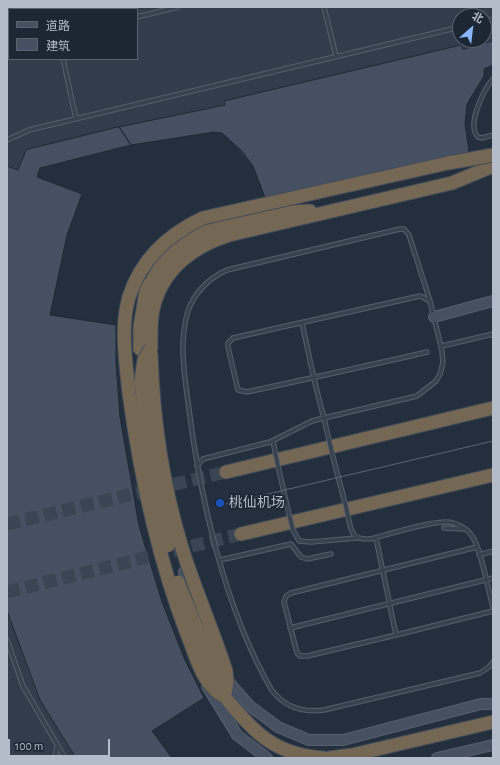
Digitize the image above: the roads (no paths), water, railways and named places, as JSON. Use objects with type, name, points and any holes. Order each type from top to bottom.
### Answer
[{"type":"highway","points":[[324,758],[301,756],[276,747],[253,730],[225,697],[212,688],[201,669],[177,606],[151,522],[134,424],[126,365],[126,316],[129,298],[136,279],[143,266],[163,243],[190,224],[222,212],[448,163],[493,155]]},
{"type":"highway","points":[[145,348],[154,305],[168,276],[186,256],[212,241],[452,183],[493,166]]},
{"type":"highway","points":[[146,294],[156,274],[168,257],[184,243],[208,231],[284,212],[337,210]]},
{"type":"highway","points":[[190,224],[168,247],[148,283],[140,327],[152,379],[162,456],[173,512],[182,548],[201,606],[226,671],[227,682],[225,697]]},
{"type":"highway","points":[[226,472],[493,408]]},
{"type":"highway","points":[[241,534],[493,475]]},
{"type":"highway","points":[[330,758],[352,755],[491,723]]},
{"type":"street","points":[[434,317],[493,301]]},
{"type":"street","points":[[145,348],[170,530],[200,624],[232,686],[250,706],[278,727],[309,740],[328,741],[343,740],[481,704],[493,704]]},
{"type":"street","points":[[145,348],[137,370],[137,395],[143,460],[155,540],[178,617],[202,677],[215,701],[238,735],[267,758]]},
{"type":"street","points":[[437,758],[493,745]]},
{"type":"lane","points":[[138,17],[178,7]]},
{"type":"lane","points":[[324,7],[336,56]]},
{"type":"lane","points":[[7,140],[30,130],[452,29]]},
{"type":"lane","points":[[63,60],[76,119]]},
{"type":"lane","points":[[493,78],[487,85],[476,110],[474,130],[478,137],[482,138],[493,135]]},
{"type":"lane","points":[[197,469],[199,462],[203,459],[272,441],[312,421],[417,396],[426,391],[440,374],[443,363],[442,346],[430,301],[409,235],[404,229],[400,228],[227,270],[214,277],[202,288],[193,300],[188,313],[184,335],[185,376],[197,469],[220,560],[240,622],[263,675],[278,698],[288,705],[300,710],[312,712],[324,710],[480,673],[489,668],[493,662]]},
{"type":"lane","points":[[427,352],[247,392],[238,390],[236,386],[228,347],[233,338],[420,296],[430,301]]},
{"type":"lane","points":[[302,323],[352,534],[357,538]]},
{"type":"lane","points":[[442,346],[493,334]]},
{"type":"lane","points":[[272,441],[294,534],[300,541],[311,542],[357,538],[370,539],[439,522],[458,524],[473,536],[493,607]]},
{"type":"lane","points":[[444,528],[466,530]]},
{"type":"lane","points":[[376,538],[396,635]]},
{"type":"lane","points":[[220,560],[291,544],[301,557],[307,559],[331,554]]},
{"type":"lane","points":[[477,547],[286,596],[284,602],[290,628],[297,654],[304,657],[493,611]]},
{"type":"lane","points":[[479,555],[493,551]]},
{"type":"lane","points":[[290,628],[493,578]]},
{"type":"lane","points":[[7,640],[23,686],[65,758]]},
{"type":"lane","points":[[55,758],[57,745]]},
{"type":"tunnel","points":[[7,524],[226,472]]},
{"type":"tunnel","points":[[7,592],[241,534]]},
{"type":"tram line","points":[[217,506],[493,441]]},
{"type":"place","name":"桃仙机场","points":[[220,503]]}]
